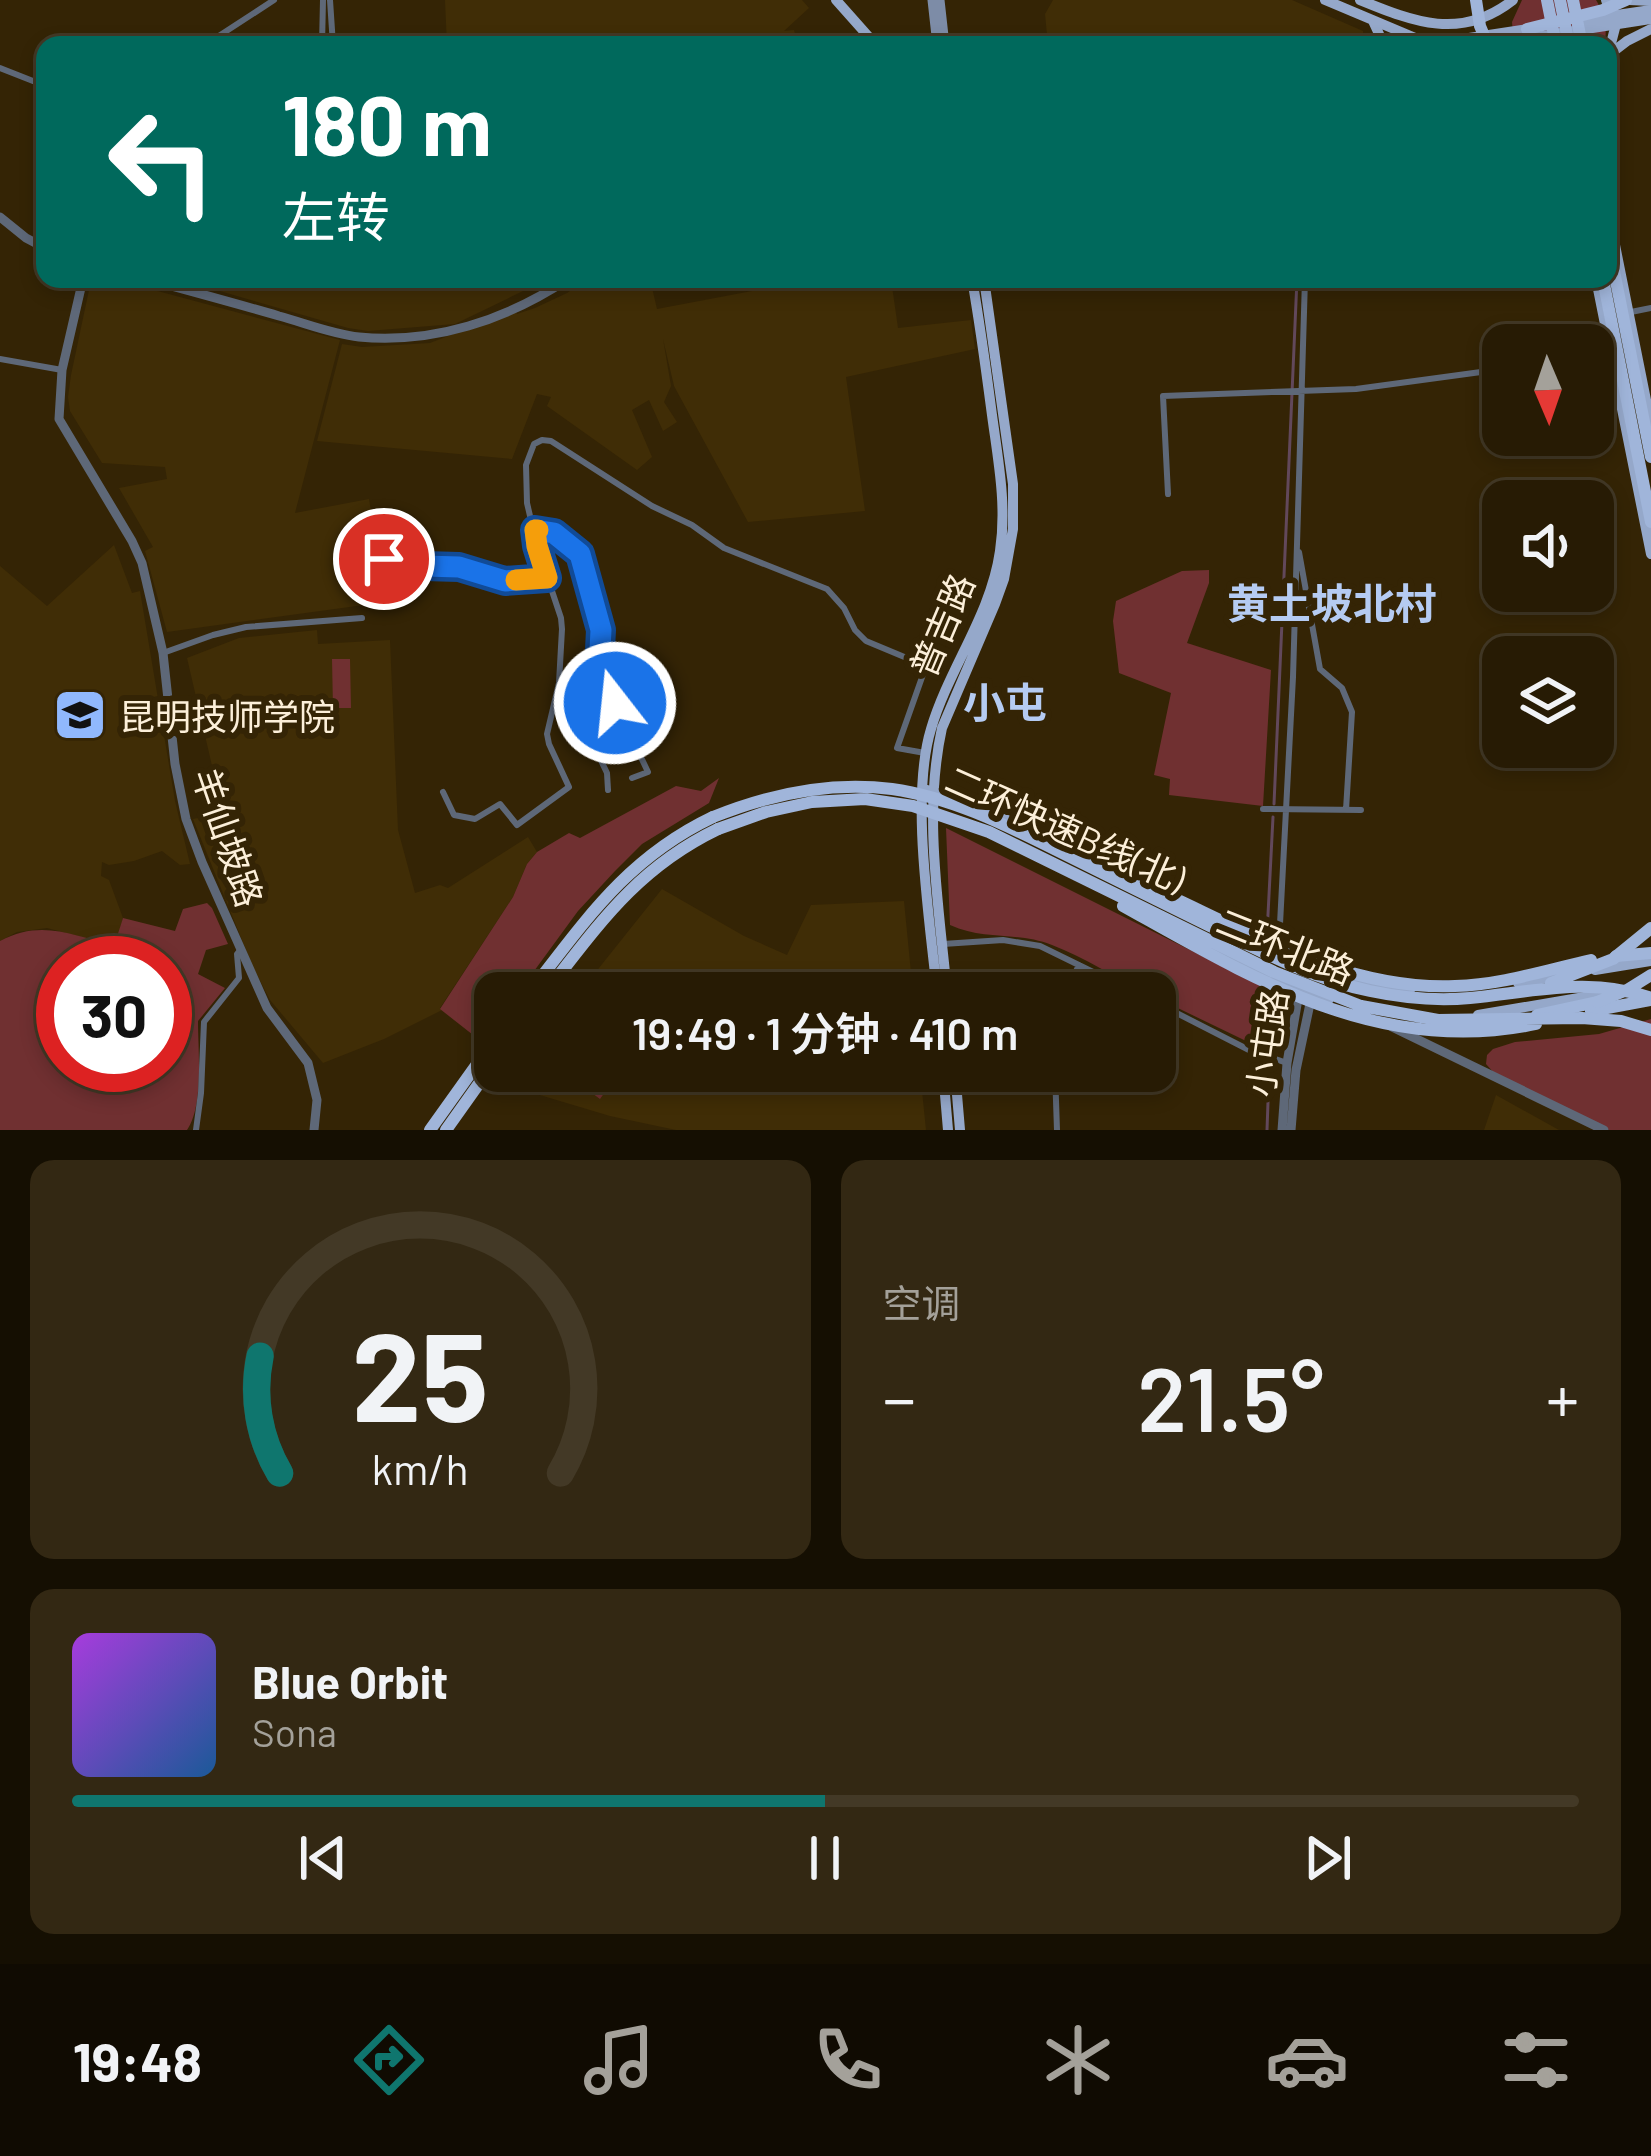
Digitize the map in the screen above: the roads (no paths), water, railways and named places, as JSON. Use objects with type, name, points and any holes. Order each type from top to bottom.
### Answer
[{"type":"highway","points":[[1476,0],[1483,36]]},
{"type":"highway","points":[[1547,0],[1554,36]]},
{"type":"highway","points":[[1560,0],[1567,36]]},
{"type":"highway","points":[[1573,0],[1580,36]]},
{"type":"highway","points":[[1527,29],[1628,0]]},
{"type":"highway","points":[[1617,285],[1651,457]]},
{"type":"highway","points":[[1601,288],[1608,324]]},
{"type":"highway","points":[[1614,354],[1651,522]]},
{"type":"highway","name":"二环快速B线(北)","points":[[546,972],[624,877],[665,843],[746,805],[795,792],[866,787],[928,796],[1319,976],[1403,997],[1497,994]]},
{"type":"highway","points":[[562,972],[633,886],[716,823]]},
{"type":"highway","points":[[991,826],[1305,957],[1374,979],[1433,987],[1472,985],[1591,960],[1651,957]]},
{"type":"highway","points":[[991,826],[1249,974],[1341,1013],[1390,1026],[1453,1033],[1502,1030],[1651,999]]},
{"type":"highway","points":[[991,826],[1274,972],[1328,995],[1408,1017],[1607,1019],[1651,1030]]},
{"type":"highway","points":[[1497,994],[1593,968],[1619,956],[1651,928]]},
{"type":"highway","points":[[1622,956],[1651,943]]},
{"type":"highway","points":[[1500,1019],[1598,1002],[1651,975]]},
{"type":"highway","points":[[1497,994],[1588,986],[1651,999]]},
{"type":"highway","points":[[430,1130],[474,1069]]},
{"type":"highway","points":[[446,1130],[474,1091]]},
{"type":"main road","points":[[836,0],[868,36]]},
{"type":"main road","points":[[936,0],[940,36]]},
{"type":"main road","points":[[1324,0],[1411,36]]},
{"type":"main road","points":[[1360,0],[1406,18],[1444,25],[1484,17],[1513,0]]},
{"type":"main road","points":[[1506,36],[1505,22],[1513,0]]},
{"type":"main road","points":[[1606,0],[1613,36]]},
{"type":"main road","points":[[1628,0],[1651,5]]},
{"type":"main road","points":[[1651,5],[1651,23]]},
{"type":"main road","points":[[1482,36],[1651,5]]},
{"type":"main road","points":[[1370,19],[1378,27],[1377,36]]},
{"type":"main road","points":[[1554,36],[1651,23]]},
{"type":"main road","points":[[1617,48],[1651,23]]},
{"type":"main road","points":[[1617,258],[1651,425]]},
{"type":"main road","name":"普吉路","points":[[936,972],[925,753],[946,689],[989,595],[1003,529],[1002,485],[973,288]]},
{"type":"main road","name":"普吉路","points":[[929,790],[942,728],[1004,579],[1013,529],[1013,484],[985,288]]},
{"type":"main road","points":[[1614,354],[1651,554]]},
{"type":"main road","name":"二环北路","points":[[929,790],[1011,821],[1278,953],[1385,986],[1447,992],[1493,987],[1651,957]]},
{"type":"main road","name":"普吉路","points":[[929,816],[945,972]]},
{"type":"main road","name":"二环北路","points":[[929,816],[1000,844],[1309,992],[1364,1008],[1464,1016],[1651,986]]},
{"type":"main road","points":[[945,1092],[948,1130]]},
{"type":"main road","points":[[957,1092],[960,1130]]},
{"type":"street","points":[[219,36],[274,0]]},
{"type":"street","points":[[323,36],[327,0]]},
{"type":"street","points":[[327,0],[333,36]]},
{"type":"street","points":[[0,68],[36,81]]},
{"type":"street","points":[[0,217],[36,243]]},
{"type":"street","name":"羊仙坡路","points":[[81,288],[62,370],[59,418],[142,563],[163,653],[183,806],[202,862],[267,1008],[308,1063],[317,1100],[314,1130]]},
{"type":"street","points":[[178,288],[341,334],[379,337],[463,329],[553,288]]},
{"type":"street","points":[[1278,953],[1294,610],[1296,391],[1304,288]]},
{"type":"street","points":[[1628,312],[1651,308]]},
{"type":"street","points":[[0,359],[62,370]]},
{"type":"street","points":[[1168,494],[1162,396],[1356,389],[1482,372]]},
{"type":"street","points":[[443,792],[454,815],[475,819],[500,804],[517,825],[569,787],[547,734],[559,674],[561,618],[527,503],[526,465],[534,444],[542,440],[551,441],[724,548],[827,589],[866,640],[926,665],[897,748],[925,753]]},
{"type":"street","points":[[535,530],[554,533],[580,554],[601,630],[599,669],[648,772],[632,778]]},
{"type":"street","points":[[1298,542],[1320,669],[1342,688],[1352,712],[1346,810]]},
{"type":"street","points":[[384,559],[390,565],[459,567],[505,581],[547,578]]},
{"type":"street","points":[[1294,610],[1310,608]]},
{"type":"street","points":[[163,653],[246,627],[362,618]]},
{"type":"street","points":[[559,674],[607,773],[608,790]]},
{"type":"street","points":[[1263,809],[1361,811]]},
{"type":"street","points":[[943,944],[1022,942],[1093,972]]},
{"type":"street","points":[[196,1130],[202,1094],[201,1031],[239,978],[237,954],[241,950]]},
{"type":"street","points":[[1076,972],[1079,965]]},
{"type":"street","name":"小屯路","points":[[1286,1130],[1312,967]]},
{"type":"street","points":[[1309,992],[1463,1060],[1604,1130]]},
{"type":"street","name":"小屯路","points":[[1286,1130],[1287,1063],[1309,992]]},
{"type":"street","points":[[1176,1013],[1249,1050],[1287,1063]]},
{"type":"street","points":[[1463,1060],[1450,1036],[1454,1023],[1464,1016]]},
{"type":"street","points":[[1056,1092],[1057,1130]]},
{"type":"waterway","points":[[1274,804],[1297,288]]},
{"type":"waterway","points":[[1267,934],[1273,817]]},
{"type":"waterway","points":[[1269,989],[1269,1047]]},
{"type":"waterway","points":[[1267,1130],[1269,1074]]},
{"type":"place","name":"昆明技师学院","points":[[80,715]]},
{"type":"district","name":"黄土坡北村","points":[[1332,602]]},
{"type":"district","name":"小屯","points":[[1005,701]]}]
